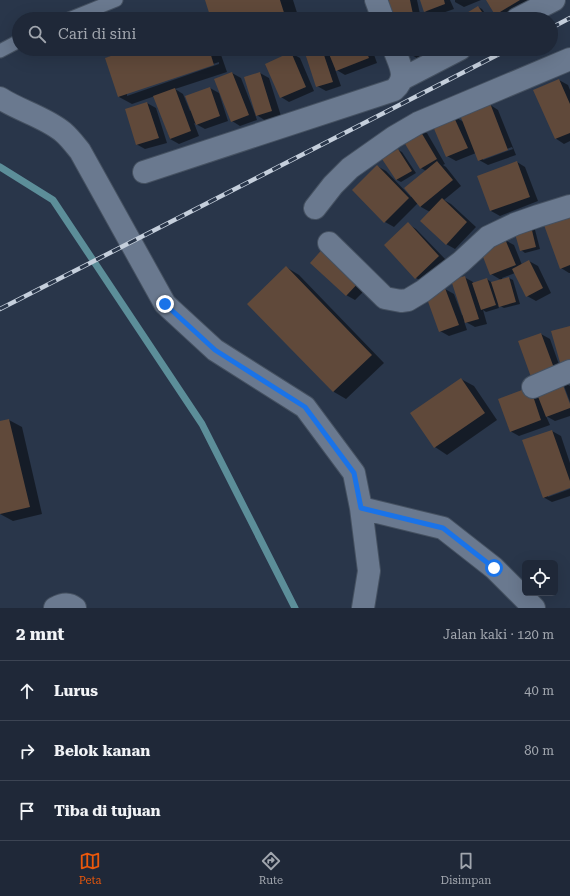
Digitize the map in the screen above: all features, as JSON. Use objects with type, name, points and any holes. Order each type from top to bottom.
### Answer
[{"type":"street","points":[[376,0],[380,12]]},
{"type":"street","points":[[531,12],[554,0]]},
{"type":"street","points":[[144,172],[394,90],[403,76],[397,56]]},
{"type":"street","points":[[402,79],[446,56]]},
{"type":"street","points":[[315,208],[333,185],[350,168],[394,137],[418,123],[570,58]]},
{"type":"street","points":[[0,98],[63,132],[80,151],[165,304],[215,350],[305,407],[354,473],[361,508],[369,571],[363,608]]},
{"type":"street","points":[[329,243],[385,298],[401,302],[408,300],[423,291],[460,262],[488,237],[515,224],[570,206]]},
{"type":"street","points":[[533,387],[570,371]]},
{"type":"street","points":[[361,508],[443,528],[494,568],[534,608]]},
{"type":"street","points":[[56,608],[66,605],[73,606],[75,608]]},
{"type":"lane","points":[[86,12],[116,0]]},
{"type":"lane","points":[[0,51],[12,45]]},
{"type":"building","points":[[205,0],[280,0],[284,12],[209,12]]},
{"type":"building","points":[[388,0],[410,0],[413,12],[391,12]]},
{"type":"building","points":[[420,0],[444,0],[445,4],[424,12]]},
{"type":"building","points":[[486,0],[520,0],[500,12],[493,12]]},
{"type":"building","points":[[478,6],[482,12],[468,12]]},
{"type":"building","points":[[111,56],[211,56],[214,65],[118,97],[105,58]]},
{"type":"building","points":[[282,56],[293,56],[306,87],[280,98],[265,64]]},
{"type":"building","points":[[306,56],[324,56],[333,82],[316,87]]},
{"type":"building","points":[[330,56],[368,56],[369,58],[336,71]]},
{"type":"building","points":[[232,72],[249,115],[231,122],[214,79]]},
{"type":"building","points":[[260,72],[272,111],[256,116],[244,77]]},
{"type":"building","points":[[559,79],[570,104],[570,133],[555,139],[533,90]]},
{"type":"building","points":[[210,87],[220,116],[196,125],[185,96]]},
{"type":"building","points":[[175,88],[191,131],[170,139],[153,96]]},
{"type":"building","points":[[147,102],[159,138],[136,145],[125,109]]},
{"type":"building","points":[[490,103],[508,150],[478,161],[460,115]]},
{"type":"building","points":[[453,115],[468,148],[446,157],[432,124]]},
{"type":"building","points":[[418,127],[437,159],[420,169],[401,137]]},
{"type":"building","points":[[398,149],[412,171],[396,180],[382,159]]},
{"type":"building","points":[[437,161],[453,180],[420,207],[404,188]]},
{"type":"building","points":[[517,161],[530,197],[490,211],[477,176]]},
{"type":"building","points":[[377,165],[409,198],[384,223],[352,190]]},
{"type":"building","points":[[442,198],[467,222],[446,245],[420,221]]},
{"type":"building","points":[[570,216],[570,265],[560,269],[544,225]]},
{"type":"building","points":[[408,222],[439,256],[415,279],[384,245]]},
{"type":"building","points":[[530,222],[536,247],[520,251],[513,227]]},
{"type":"building","points":[[505,239],[516,265],[490,275],[480,249]]},
{"type":"building","points":[[326,245],[362,279],[346,296],[310,263]]},
{"type":"building","points":[[529,260],[543,288],[526,297],[512,269]]},
{"type":"building","points":[[286,266],[372,355],[333,392],[247,304]]},
{"type":"building","points":[[465,276],[479,319],[465,323],[451,280]]},
{"type":"building","points":[[509,277],[516,302],[499,307],[491,282]]},
{"type":"building","points":[[487,278],[496,305],[481,310],[472,283]]},
{"type":"building","points":[[445,288],[459,325],[439,332],[426,296]]},
{"type":"building","points":[[570,326],[570,363],[561,366],[551,331]]},
{"type":"building","points":[[541,333],[554,368],[531,377],[518,341]]},
{"type":"building","points":[[461,378],[485,413],[434,448],[410,413]]},
{"type":"building","points":[[561,380],[570,404],[570,408],[546,417],[535,389]]},
{"type":"building","points":[[530,387],[541,420],[510,432],[498,399]]},
{"type":"building","points":[[9,419],[30,507],[0,514],[0,421]]},
{"type":"building","points":[[552,430],[570,481],[570,488],[543,498],[522,440]]},
{"type":"waterway","points":[[0,167],[53,200],[202,424],[295,608]]},
{"type":"railway","points":[[558,24],[570,18]]},
{"type":"railway","points":[[0,309],[495,56]]},
{"type":"route","points":[[165,304],[215,350],[305,407],[354,473],[361,508],[443,528],[494,568]]}]
